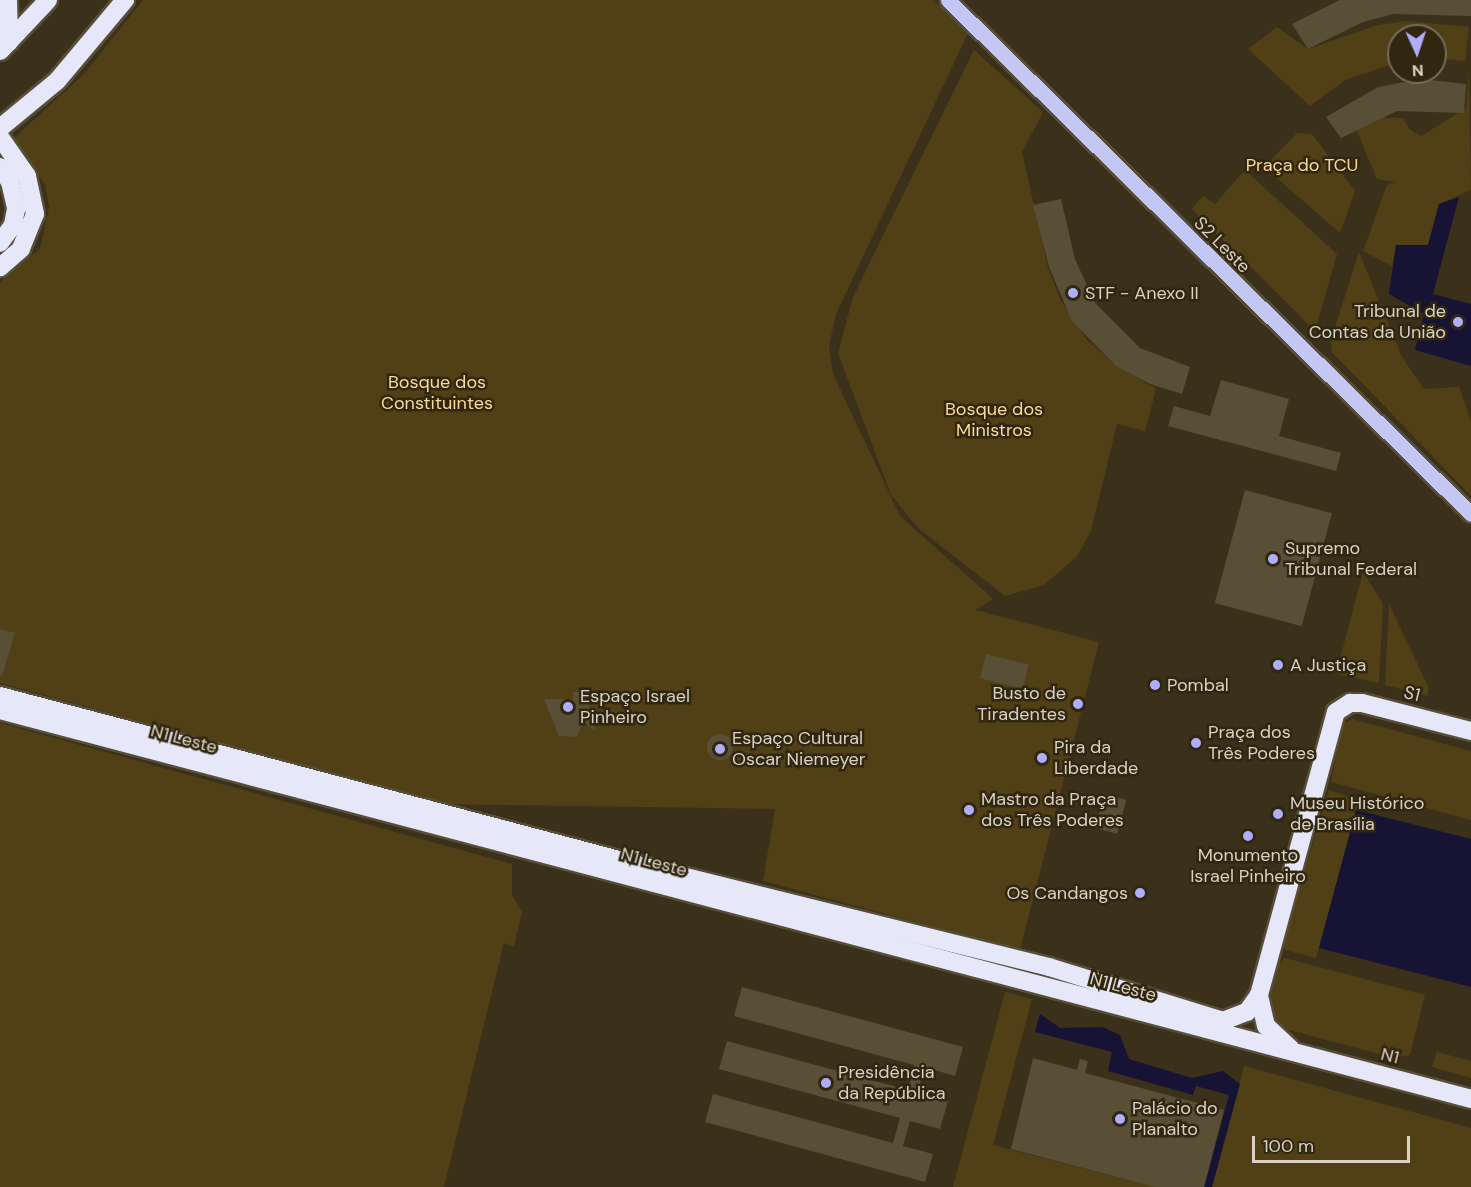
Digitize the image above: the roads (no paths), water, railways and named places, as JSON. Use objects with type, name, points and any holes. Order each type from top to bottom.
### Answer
[{"type":"highway","points":[[5,46],[8,0]]},
{"type":"highway","points":[[5,46],[48,0]]},
{"type":"highway","points":[[0,128],[57,81],[125,0]]},
{"type":"highway","points":[[0,137],[27,176],[35,214],[21,249],[0,267]]},
{"type":"highway","points":[[0,167],[10,182],[16,209],[13,225],[0,243]]},
{"type":"highway","name":"N1 Leste","points":[[0,696],[649,868],[1049,967],[1223,1021],[1247,1012],[1259,995]]},
{"type":"highway","name":"S1","points":[[1259,995],[1331,724],[1342,706],[1362,703],[1471,731]]},
{"type":"highway","name":"N1 Leste","points":[[0,710],[1298,1054]]},
{"type":"highway","points":[[1259,995],[1266,1026],[1298,1054]]},
{"type":"highway","name":"N1","points":[[1298,1054],[1471,1099]]},
{"type":"main road","name":"S2 Leste","points":[[948,0],[1471,514]]},
{"type":"place","name":"STF - Anexo II","points":[[1073,293]]},
{"type":"place","name":"Tribunal de Contas da União","points":[[1458,322]]},
{"type":"place","name":"Supremo Tribunal Federal","points":[[1273,559]]},
{"type":"place","name":"A Justiça","points":[[1278,665]]},
{"type":"place","name":"Pombal","points":[[1155,685]]},
{"type":"place","name":"Busto de Tiradentes","points":[[1078,704]]},
{"type":"place","name":"Espaço Israel Pinheiro","points":[[568,707]]},
{"type":"place","name":"Praça dos Três Poderes","points":[[1196,743]]},
{"type":"place","name":"Espaço Cultural Oscar Niemeyer","points":[[720,749]]},
{"type":"place","name":"Pira da Liberdade","points":[[1042,758]]},
{"type":"place","name":"Mastro da Praça dos Três Poderes","points":[[969,810]]},
{"type":"place","name":"Museu Histórico de Brasília","points":[[1278,814]]},
{"type":"place","name":"Monumento Israel Pinheiro","points":[[1248,836]]},
{"type":"place","name":"Os Candangos","points":[[1140,893]]},
{"type":"place","name":"Presidência da República","points":[[826,1083]]},
{"type":"place","name":"Palácio do Planalto","points":[[1120,1119]]},
{"type":"park label","name":"Praça do TCU","points":[[1302,165]]},
{"type":"park label","name":"Bosque dos Constituintes","points":[[437,394]]},
{"type":"park label","name":"Bosque dos Ministros","points":[[994,420]]}]
